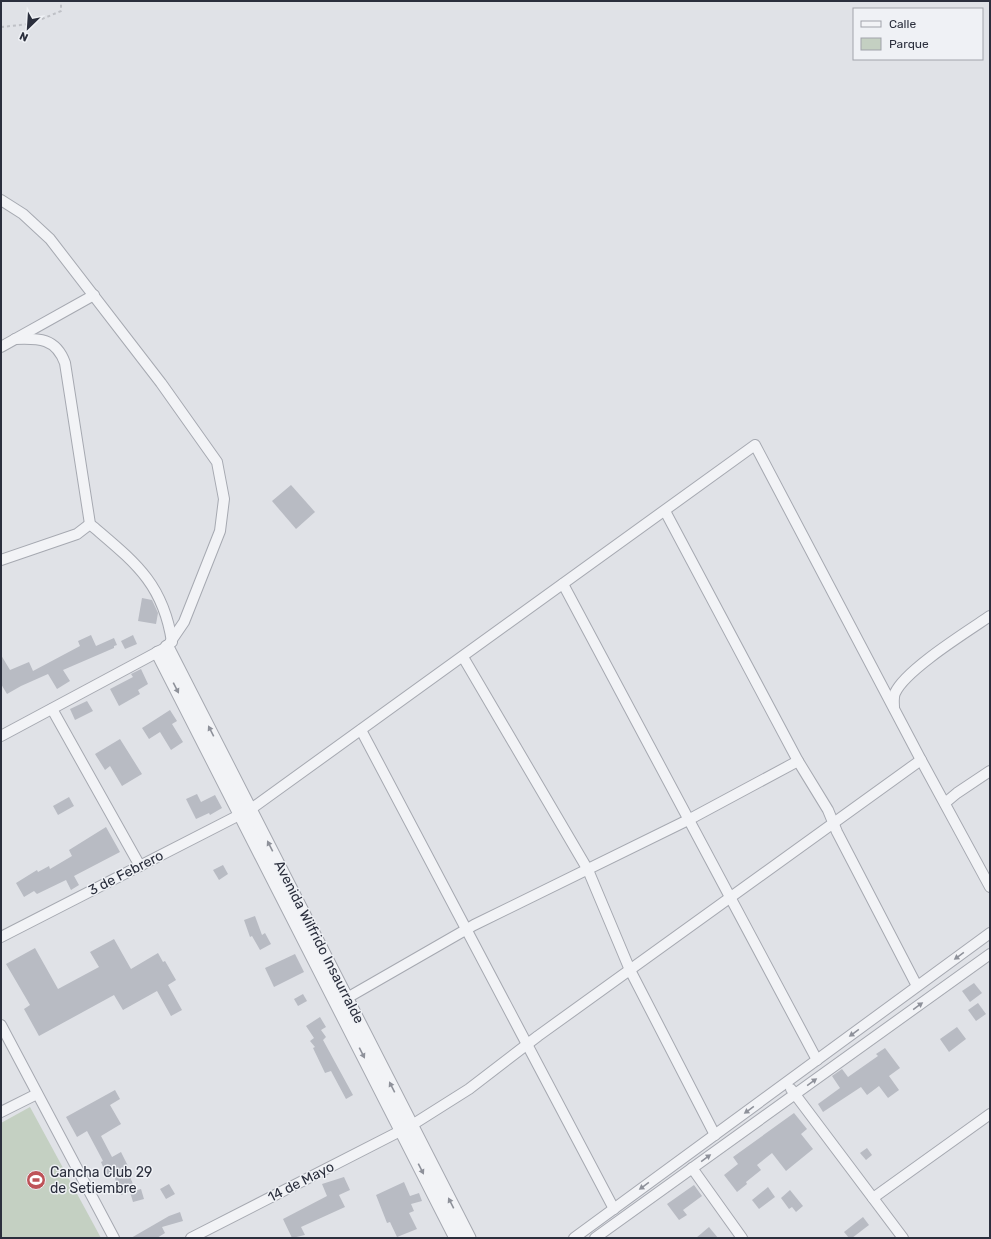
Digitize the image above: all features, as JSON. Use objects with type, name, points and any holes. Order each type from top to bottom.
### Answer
[{"type":"street","points":[[1,200],[23,214],[50,239],[161,382],[217,462],[224,499],[220,531],[184,622],[166,647],[1,736]]},
{"type":"street","points":[[1,347],[94,295]]},
{"type":"street","points":[[15,339],[48,341],[61,352],[65,363],[90,524],[127,554],[146,576],[163,605],[169,621],[166,647]]},
{"type":"street","name":"3 de Febrero","points":[[1,937],[246,812],[755,445],[894,708]]},
{"type":"street","points":[[665,511],[798,761],[828,810],[833,823],[917,986]]},
{"type":"street","points":[[1,558],[77,534],[90,524]]},
{"type":"street","points":[[563,584],[817,1060]]},
{"type":"street","points":[[990,616],[945,647],[902,682],[894,694],[894,708],[990,887]]},
{"type":"street","name":"Avenida Wilfrido Insaurralde","points":[[166,647],[246,812],[406,1128],[469,1238]]},
{"type":"street","points":[[463,657],[588,870],[630,970],[715,1134]]},
{"type":"street","points":[[52,709],[140,866]]},
{"type":"street","points":[[361,730],[614,1209]]},
{"type":"street","name":"14 de Mayo","points":[[190,1238],[406,1128],[469,1089],[527,1044],[921,760]]},
{"type":"street","points":[[347,998],[466,930],[690,820],[798,761]]},
{"type":"street","points":[[945,803],[957,792],[990,771]]},
{"type":"street","name":"Avenida Wilfrido Insaurralde","points":[[246,812],[347,998],[456,1238]]},
{"type":"street","points":[[574,1238],[990,933]]},
{"type":"street","points":[[588,1228],[594,1238],[990,954]]},
{"type":"street","points":[[1,1025],[114,1238]]},
{"type":"street","points":[[786,1083],[903,1238]]},
{"type":"street","points":[[1,1112],[37,1094]]},
{"type":"street","points":[[873,1198],[990,1114]]},
{"type":"street","points":[[692,1168],[742,1238]]},
{"type":"path","points":[[1,27],[30,24],[61,11],[61,1]]},
{"type":"green space","name":"Cancha Club 29 de Setiembre","points":[[30,1107],[101,1238],[1,1238],[1,1123]]},
{"type":"building","points":[[291,485],[315,512],[296,529],[272,501]]},
{"type":"building","points":[[142,598],[152,600],[158,613],[156,624],[138,621]]},
{"type":"building","points":[[91,635],[96,646],[114,638],[117,645],[114,646],[114,648],[63,670],[70,681],[57,689],[48,674],[7,694],[1,684],[1,655],[10,670],[29,662],[33,671],[80,646],[78,641]]},
{"type":"building","points":[[133,635],[137,644],[125,649],[121,641]]},
{"type":"building","points":[[141,669],[148,684],[138,690],[140,694],[119,706],[110,689],[133,677],[131,674]]},
{"type":"building","points":[[87,701],[93,711],[75,720],[70,709]]},
{"type":"building","points":[[170,710],[177,721],[172,724],[183,742],[171,750],[160,732],[149,739],[142,728]]},
{"type":"building","points":[[120,739],[142,774],[122,786],[110,766],[105,770],[95,754]]},
{"type":"building","points":[[197,794],[201,802],[215,795],[222,808],[210,815],[209,813],[196,819],[186,799]]},
{"type":"building","points":[[69,797],[74,806],[58,815],[53,806]]},
{"type":"building","points":[[106,827],[120,852],[74,876],[79,885],[71,890],[66,880],[37,894],[34,891],[24,897],[16,883],[37,870],[38,872],[49,866],[50,869],[72,856],[69,850]]},
{"type":"building","points":[[223,865],[228,874],[219,880],[213,870]]},
{"type":"building","points":[[255,916],[262,935],[265,933],[271,944],[260,950],[252,936],[250,937],[244,920]]},
{"type":"building","points":[[114,939],[131,969],[158,953],[163,962],[165,961],[176,980],[168,985],[182,1010],[171,1016],[157,991],[123,1010],[114,995],[39,1036],[24,1009],[30,1005],[6,964],[35,948],[58,989],[99,967],[90,952]]},
{"type":"building","points":[[295,954],[304,972],[274,987],[265,968]]},
{"type":"building","points":[[974,983],[982,993],[970,1002],[962,991]]},
{"type":"building","points":[[303,994],[307,1001],[298,1006],[294,999]]},
{"type":"building","points":[[978,1003],[986,1014],[976,1021],[968,1010]]},
{"type":"building","points":[[320,1017],[326,1027],[321,1030],[326,1037],[323,1040],[353,1095],[346,1099],[331,1071],[325,1073],[313,1048],[315,1047],[310,1041],[314,1038],[306,1026]]},
{"type":"building","points":[[957,1027],[966,1039],[949,1052],[940,1039]]},
{"type":"building","points":[[885,1048],[900,1068],[889,1076],[899,1090],[888,1098],[879,1086],[867,1095],[861,1087],[823,1112],[818,1104],[840,1088],[832,1076],[842,1069],[848,1077],[878,1056],[876,1054]]},
{"type":"building","points":[[115,1090],[120,1099],[110,1105],[121,1124],[101,1136],[112,1157],[121,1152],[128,1166],[126,1167],[135,1189],[121,1195],[113,1173],[107,1176],[101,1162],[103,1161],[87,1131],[77,1137],[66,1117]]},
{"type":"building","points":[[794,1113],[807,1129],[801,1134],[813,1149],[786,1171],[772,1153],[757,1165],[761,1170],[746,1182],[747,1184],[737,1192],[724,1175],[738,1164],[733,1157]]},
{"type":"building","points":[[867,1148],[872,1155],[866,1160],[860,1153]]},
{"type":"building","points":[[344,1177],[350,1190],[339,1195],[345,1207],[301,1227],[305,1235],[292,1238],[283,1219],[327,1196],[322,1184]]},
{"type":"building","points":[[404,1182],[410,1196],[419,1193],[422,1201],[411,1204],[414,1211],[409,1213],[417,1229],[397,1237],[390,1222],[387,1223],[376,1195]]},
{"type":"building","points":[[169,1184],[175,1194],[166,1199],[160,1189]]},
{"type":"building","points":[[694,1185],[702,1196],[683,1210],[687,1215],[679,1220],[667,1204]]},
{"type":"building","points":[[768,1187],[775,1197],[759,1209],[752,1200]]},
{"type":"building","points":[[141,1189],[144,1199],[133,1202],[130,1192]]},
{"type":"building","points":[[790,1190],[803,1206],[796,1212],[792,1207],[789,1209],[781,1198]]},
{"type":"building","points":[[180,1212],[183,1221],[162,1227],[165,1233],[157,1238],[131,1238],[169,1216]]},
{"type":"building","points":[[863,1217],[869,1225],[852,1238],[849,1238],[844,1232]]},
{"type":"building","points":[[709,1227],[718,1238],[696,1238]]},
{"type":"place","name":"Cancha Club 29 de Setiembre","points":[[36,1180]]}]
